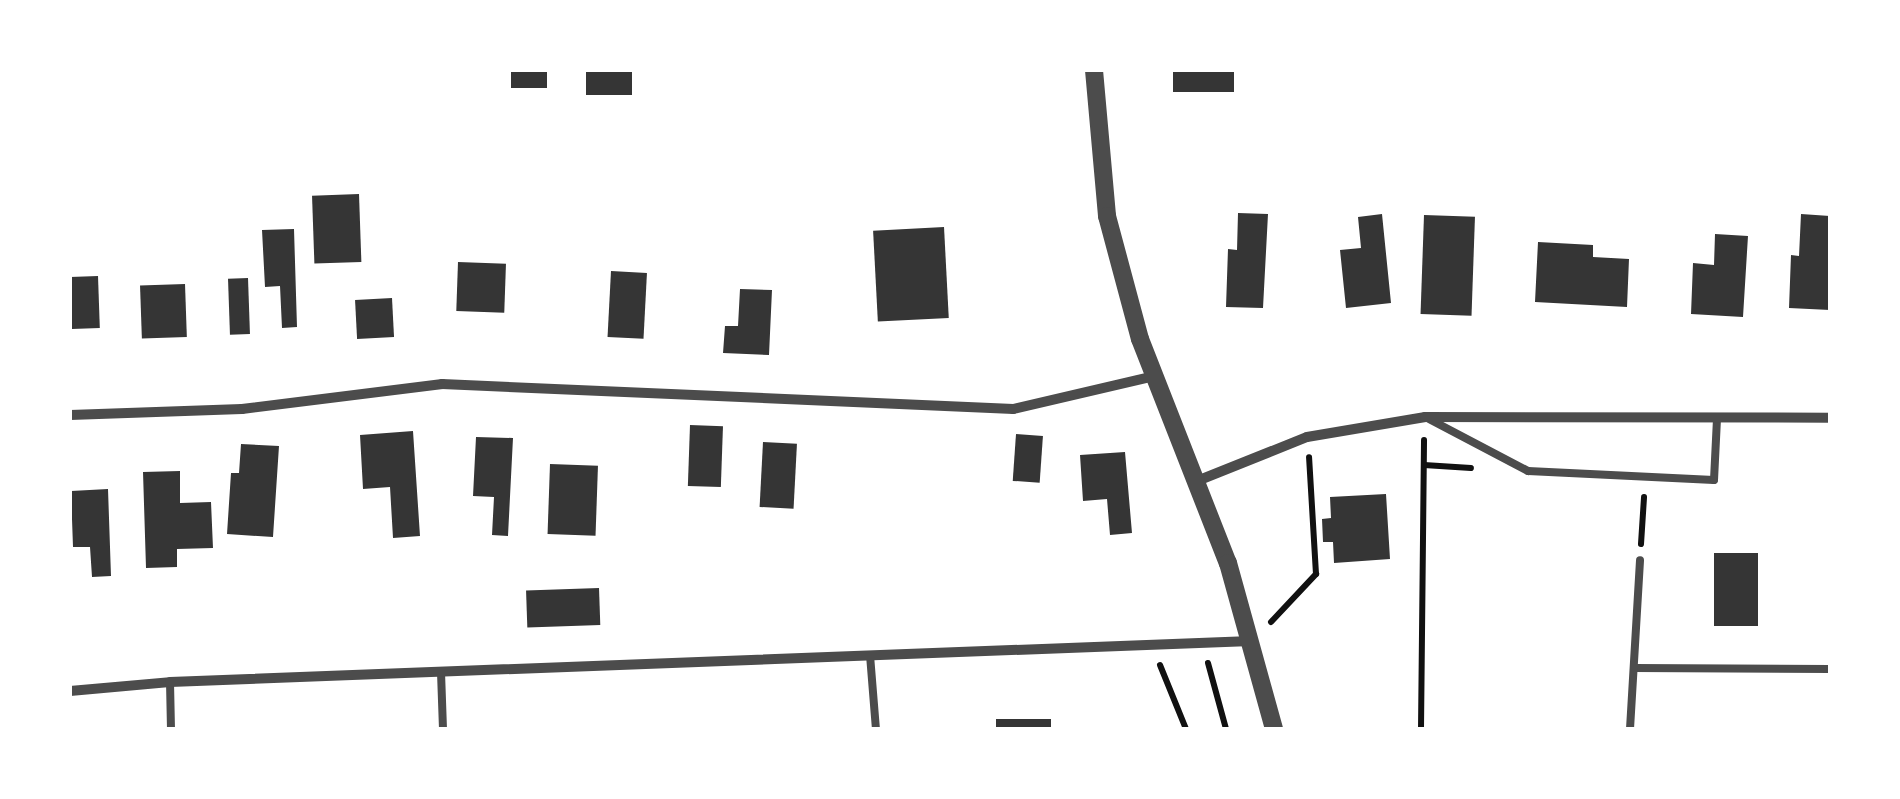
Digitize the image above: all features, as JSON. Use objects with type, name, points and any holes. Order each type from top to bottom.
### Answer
[{"type":"street","points":[[1094,70],[1107,216],[1140,339],[1198,481],[1252,640],[1274,729]]},
{"type":"street","points":[[70,415],[242,408],[442,384],[1013,409],[1155,376]]},
{"type":"street","points":[[1198,481],[1308,436],[1424,417],[1830,418]]},
{"type":"street","points":[[70,692],[170,682],[1252,640]]},
{"type":"lane","points":[[1424,417],[1528,471],[1714,480],[1717,418]]},
{"type":"lane","points":[[1630,729],[1640,560]]},
{"type":"lane","points":[[870,655],[876,729]]},
{"type":"lane","points":[[1634,668],[1830,669]]},
{"type":"lane","points":[[442,672],[443,729]]},
{"type":"lane","points":[[170,682],[172,729]]},
{"type":"path","points":[[1421,729],[1424,417]]},
{"type":"path","points":[[1252,640],[1316,574],[1308,436]]},
{"type":"path","points":[[1640,560],[1646,476]]},
{"type":"path","points":[[1203,642],[1226,729]]},
{"type":"path","points":[[1152,644],[1186,729]]},
{"type":"building","points":[[511,70],[547,70],[547,88],[511,88]]},
{"type":"building","points":[[586,70],[632,70],[632,95],[586,95]]},
{"type":"building","points":[[1173,70],[1234,70],[1234,92],[1173,92]]},
{"type":"building","points":[[359,194],[361,262],[314,264],[312,196]]},
{"type":"building","points":[[1238,213],[1268,214],[1263,308],[1226,307],[1228,249],[1237,250]]},
{"type":"building","points":[[1382,214],[1391,303],[1346,308],[1340,250],[1361,248],[1358,217]]},
{"type":"building","points":[[1801,214],[1830,216],[1830,310],[1789,308],[1791,255],[1799,256]]},
{"type":"building","points":[[1424,215],[1475,217],[1472,316],[1421,314]]},
{"type":"building","points":[[944,227],[949,318],[878,322],[873,231]]},
{"type":"building","points":[[294,229],[297,327],[282,328],[280,286],[265,287],[262,230]]},
{"type":"building","points":[[1715,234],[1748,236],[1743,317],[1691,314],[1693,263],[1714,265]]},
{"type":"building","points":[[1538,242],[1593,245],[1593,257],[1629,259],[1627,307],[1535,302]]},
{"type":"building","points":[[458,262],[506,264],[504,313],[456,311]]},
{"type":"building","points":[[611,271],[647,273],[643,339],[608,337]]},
{"type":"building","points":[[98,276],[100,328],[72,329],[70,277]]},
{"type":"building","points":[[248,278],[250,334],[230,335],[228,279]]},
{"type":"building","points":[[185,284],[187,337],[142,339],[140,286]]},
{"type":"building","points":[[740,289],[772,290],[769,355],[723,353],[725,326],[738,326]]},
{"type":"building","points":[[392,298],[394,337],[357,339],[355,300]]},
{"type":"building","points":[[690,425],[723,426],[721,487],[688,486]]},
{"type":"building","points":[[413,431],[420,536],[393,538],[390,487],[363,489],[360,435]]},
{"type":"building","points":[[1016,434],[1043,436],[1040,483],[1013,481]]},
{"type":"building","points":[[476,437],[513,438],[508,536],[492,535],[494,497],[473,496]]},
{"type":"building","points":[[763,442],[797,444],[794,509],[760,507]]},
{"type":"building","points":[[241,444],[279,446],[273,537],[227,534],[231,473],[239,473]]},
{"type":"building","points":[[1125,452],[1132,533],[1110,535],[1107,499],[1083,501],[1080,455]]},
{"type":"building","points":[[550,464],[598,466],[596,536],[548,534]]},
{"type":"building","points":[[180,471],[180,503],[211,502],[213,548],[177,549],[177,567],[146,568],[143,472]]},
{"type":"building","points":[[108,489],[111,576],[92,577],[90,547],[73,547],[71,491]]},
{"type":"building","points":[[1386,494],[1390,559],[1334,563],[1333,542],[1323,542],[1322,519],[1331,518],[1330,497]]},
{"type":"building","points":[[1714,553],[1758,553],[1758,626],[1714,626]]},
{"type":"building","points":[[599,588],[600,625],[527,628],[526,591]]},
{"type":"building","points":[[996,719],[1051,719],[1051,729],[996,729]]}]
